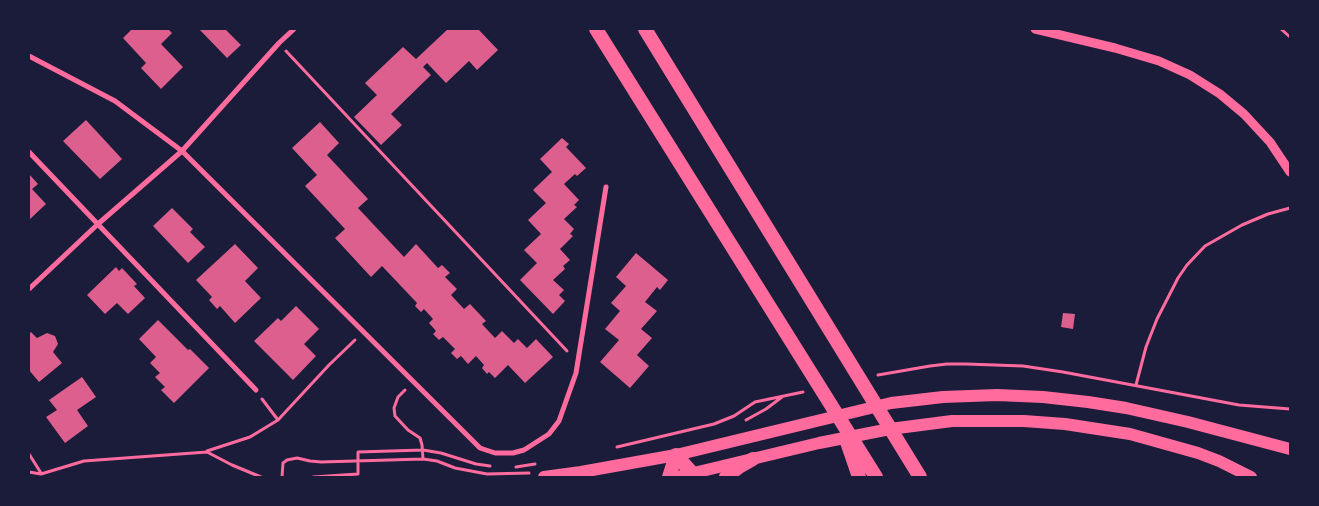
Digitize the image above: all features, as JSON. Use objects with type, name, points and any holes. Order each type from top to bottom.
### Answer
[{"type":"highway","points":[[596,29],[693,182],[814,387],[841,423],[857,457],[876,477]]},
{"type":"highway","points":[[645,29],[920,477]]},
{"type":"highway","points":[[676,455],[694,476]]},
{"type":"highway","points":[[669,477],[676,455]]},
{"type":"highway","points":[[857,457],[858,477]]},
{"type":"highway","points":[[726,477],[738,467],[753,459]]},
{"type":"main road","points":[[544,477],[676,455],[891,403],[943,397],[1043,397],[1126,408],[1290,449]]},
{"type":"main road","points":[[677,477],[694,476],[819,442],[897,428],[952,421],[1024,421],[1086,426],[1145,438],[1219,461],[1251,477]]},
{"type":"street","points":[[29,289],[98,224],[182,151],[279,43],[294,29]]},
{"type":"street","points":[[1035,29],[1150,58],[1190,75],[1220,94],[1244,114],[1270,142],[1290,172]]},
{"type":"street","points":[[29,56],[115,101],[182,151],[480,448],[495,453],[513,453],[524,450],[542,440],[559,421],[578,362],[606,187]]},
{"type":"street","points":[[29,152],[256,390]]},
{"type":"path","points":[[1282,29],[1290,37]]},
{"type":"path","points":[[279,43],[578,362]]},
{"type":"path","points":[[1136,385],[1156,319],[1187,265],[1205,246],[1242,225],[1268,214],[1290,208]]},
{"type":"path","points":[[29,472],[41,474],[84,461],[207,452],[250,436],[278,420],[328,365],[363,332]]},
{"type":"path","points":[[877,375],[930,366],[984,364],[1023,366],[1136,385],[1239,406],[1290,408]]},
{"type":"path","points":[[282,477],[283,464],[291,458],[321,462],[423,459],[420,438],[395,416],[394,408],[398,396],[413,381]]},
{"type":"path","points":[[612,448],[714,424],[734,416],[756,402],[814,387]]},
{"type":"path","points":[[256,390],[278,420]]},
{"type":"path","points":[[313,477],[358,474],[358,452],[423,450],[495,467]]},
{"type":"path","points":[[207,452],[261,477]]},
{"type":"path","points":[[29,454],[41,474]]},
{"type":"path","points":[[511,467],[538,463]]},
{"type":"building","points":[[132,29],[168,29],[172,33],[161,44],[183,67],[161,89],[141,68],[146,63],[123,38]]},
{"type":"building","points":[[199,29],[225,29],[241,45],[227,58]]},
{"type":"building","points":[[448,29],[478,29],[498,50],[477,70],[469,61],[446,83],[427,63],[423,67],[431,75],[391,114],[402,125],[381,145],[354,117],[377,95],[365,83],[403,47],[416,59]]},
{"type":"building","points":[[86,120],[122,159],[100,179],[63,141]]},
{"type":"building","points":[[320,122],[339,143],[327,155],[368,199],[358,208],[404,257],[416,244],[438,268],[442,265],[450,273],[445,277],[457,289],[451,295],[464,309],[470,304],[486,321],[482,324],[495,338],[502,331],[514,343],[518,339],[527,348],[536,339],[553,357],[525,383],[508,365],[495,378],[489,372],[487,374],[482,368],[484,365],[476,356],[468,364],[461,356],[457,359],[451,353],[455,349],[443,337],[439,340],[433,334],[436,331],[429,323],[433,319],[424,309],[421,312],[415,306],[417,303],[382,266],[371,277],[335,238],[345,229],[305,186],[317,175],[292,148]]},
{"type":"building","points":[[562,138],[569,144],[566,147],[586,168],[577,176],[575,174],[564,184],[579,200],[574,205],[577,207],[564,219],[574,229],[570,234],[573,236],[560,249],[570,260],[563,266],[565,269],[553,280],[564,290],[559,295],[565,301],[553,314],[520,280],[537,263],[524,250],[541,234],[528,220],[546,203],[533,190],[552,172],[540,159]]},
{"type":"building","points":[[29,174],[38,184],[32,189],[46,204],[29,220]]},
{"type":"building","points":[[172,208],[193,229],[190,232],[205,247],[188,263],[153,226]]},
{"type":"building","points":[[235,244],[258,268],[245,281],[261,298],[235,323],[220,306],[217,309],[209,300],[212,297],[196,280]]},
{"type":"building","points":[[636,253],[668,280],[660,290],[657,287],[645,302],[657,311],[641,329],[652,338],[637,355],[649,366],[630,388],[600,362],[619,340],[605,329],[620,311],[611,303],[626,286],[616,277]]},
{"type":"building","points":[[116,267],[119,271],[122,268],[137,284],[134,286],[145,298],[128,314],[117,303],[105,314],[87,295]]},
{"type":"building","points":[[296,306],[319,329],[304,344],[316,356],[293,380],[254,341],[278,318],[281,321]]},
{"type":"building","points":[[1063,313],[1075,314],[1073,329],[1061,327]]},
{"type":"building","points":[[158,320],[209,368],[174,403],[161,390],[165,387],[155,377],[160,373],[150,363],[156,357],[139,339]]},
{"type":"building","points":[[31,332],[37,338],[47,333],[55,336],[58,344],[53,352],[62,363],[39,382],[29,370],[29,334]]},
{"type":"building","points":[[82,377],[96,397],[77,410],[88,426],[65,443],[46,417],[57,410],[49,400]]}]
